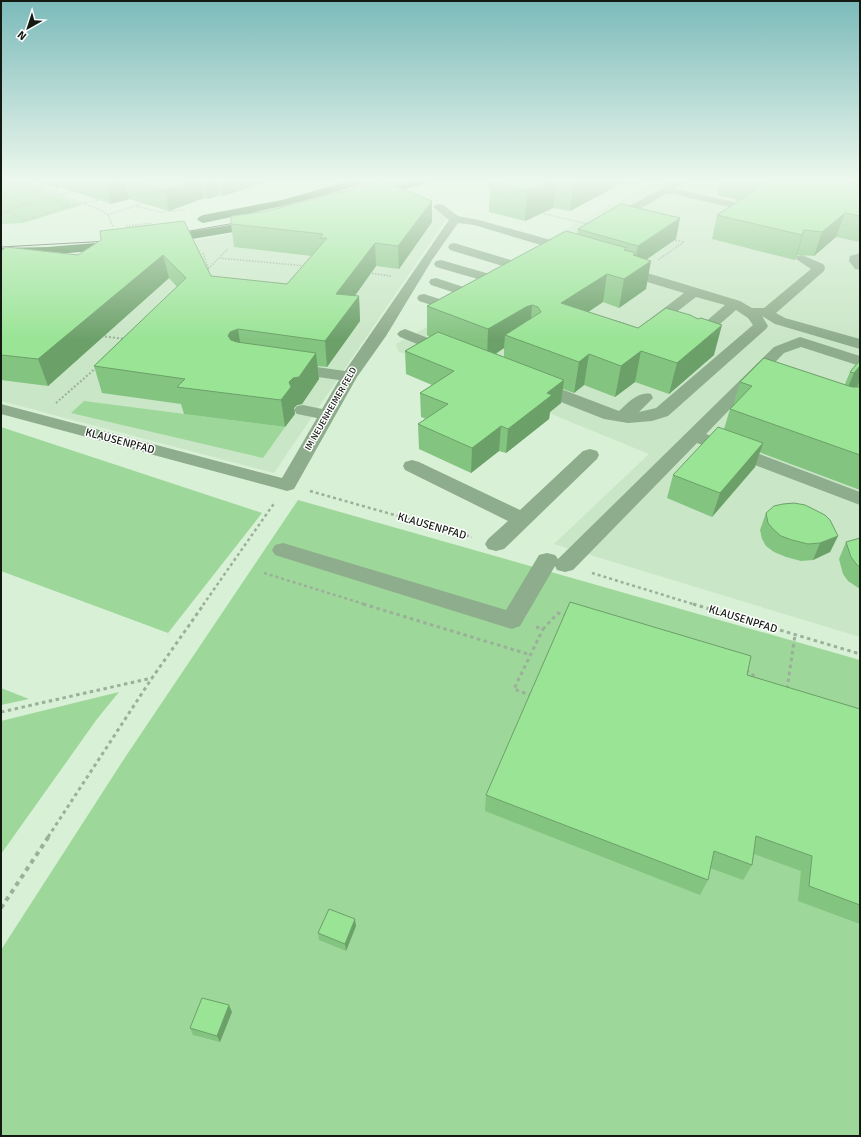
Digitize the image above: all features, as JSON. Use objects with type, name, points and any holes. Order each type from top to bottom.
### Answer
[{"type":"main road","points":[[153,241],[199,234]]},
{"type":"main road","points":[[1,252],[47,251],[131,244]]},
{"type":"street","name":"IM NEUENHEIMER FELD","points":[[287,484],[349,377],[378,336],[414,278],[421,259],[442,234]]},
{"type":"street","points":[[499,234],[546,257]]},
{"type":"street","points":[[378,336],[405,334],[477,296],[574,240]]},
{"type":"street","points":[[454,247],[546,257],[572,256]]},
{"type":"street","points":[[860,257],[855,261],[860,266]]},
{"type":"street","points":[[517,378],[610,415],[628,418],[646,417],[662,412],[817,271],[818,267],[802,259]]},
{"type":"street","points":[[1,266],[7,262],[22,264]]},
{"type":"street","points":[[441,264],[502,282]]},
{"type":"street","points":[[608,266],[734,304],[751,312],[758,319],[764,319],[771,316],[780,321],[860,344]]},
{"type":"street","points":[[436,282],[477,296]]},
{"type":"street","points":[[646,328],[694,292]]},
{"type":"street","points":[[424,298],[453,308]]},
{"type":"street","points":[[690,342],[734,304]]},
{"type":"street","points":[[405,334],[468,359]]},
{"type":"street","points":[[283,550],[512,620],[556,562],[694,436],[758,381],[779,350],[800,342],[860,361]]},
{"type":"street","points":[[273,366],[349,377]]},
{"type":"street","points":[[628,418],[626,414],[645,398]]},
{"type":"street","name":"KLAUSENPFAD","points":[[1,409],[287,484]]},
{"type":"street","points":[[303,410],[327,415]]},
{"type":"street","points":[[694,436],[860,499]]},
{"type":"street","points":[[496,544],[590,455]]},
{"type":"street","points":[[412,466],[522,519]]},
{"type":"path","points":[[636,274],[684,242],[674,240]]},
{"type":"path","points":[[205,273],[230,246]]},
{"type":"path","points":[[219,258],[307,266],[303,271]]},
{"type":"path","points":[[369,273],[414,278]]},
{"type":"path","points":[[610,320],[621,322],[630,327]]},
{"type":"path","points":[[97,335],[128,340],[123,344]]},
{"type":"path","points":[[37,419],[100,364]]},
{"type":"path","points":[[1,908],[152,678],[287,484]]},
{"type":"path","name":"KLAUSENPFAD","points":[[287,484],[496,544]]},
{"type":"path","name":"KLAUSENPFAD","points":[[556,562],[860,654]]},
{"type":"path","points":[[264,573],[531,655]]},
{"type":"path","points":[[534,696],[514,689],[543,629],[558,613],[573,618]]},
{"type":"path","points":[[512,620],[543,629]]},
{"type":"path","points":[[786,695],[795,634]]},
{"type":"path","points":[[739,668],[747,670],[763,684]]},
{"type":"path","points":[[1,712],[152,678]]},
{"type":"shaded area","points":[[231,234],[436,234],[274,473],[1,401],[1,258],[103,252]]},
{"type":"shaded area","points":[[557,234],[860,234],[860,637],[554,544],[649,454],[398,351],[396,344],[559,255],[542,242]]},
{"type":"green space","points":[[84,401],[285,427],[263,458],[71,413]]},
{"type":"green space","points":[[1,427],[262,513],[168,633],[1,571]]},
{"type":"green space","points":[[298,500],[860,660],[860,1136],[1,1136],[1,950],[124,759]]},
{"type":"green space","points":[[1,688],[29,699],[1,705]]},
{"type":"green space","points":[[119,692],[97,719],[1,854],[1,721]]},
{"type":"building","points":[[100,234],[190,234],[211,276],[287,284],[327,238],[320,238],[323,234],[407,234],[398,246],[375,243],[336,294],[359,296],[325,341],[238,329],[230,332],[228,336],[231,340],[237,342],[316,353],[299,377],[293,378],[289,382],[291,387],[281,400],[177,387],[185,379],[94,366],[186,278],[163,255],[38,359],[1,355],[1,251],[6,247],[78,255],[101,240]]},
{"type":"building","points":[[560,234],[577,234],[627,248],[624,250],[636,253],[633,255],[651,261],[624,279],[607,274],[561,303],[638,328],[666,308],[698,319],[701,318],[722,325],[677,363],[641,351],[621,366],[589,354],[579,362],[505,335],[541,312],[538,307],[532,305],[488,329],[427,306]]},
{"type":"building","points":[[596,234],[656,234],[638,246]]},
{"type":"building","points":[[438,332],[564,380],[547,393],[552,395],[508,429],[501,426],[472,448],[418,424],[448,404],[420,393],[454,371],[405,351]]},
{"type":"building","points":[[764,358],[852,387],[860,387],[860,455],[730,409],[752,386],[740,382]]},
{"type":"building","points":[[860,360],[860,366],[854,373],[850,372]]},
{"type":"building","points":[[718,427],[763,443],[720,493],[673,475]]},
{"type":"building","points":[[794,503],[805,505],[825,515],[830,520],[838,536],[820,543],[808,544],[781,536],[768,523],[766,513],[774,506]]},
{"type":"building","points":[[860,538],[860,567],[851,557],[846,542]]},
{"type":"building","points":[[570,602],[751,656],[747,675],[860,709],[860,905],[809,886],[812,856],[756,836],[752,865],[714,851],[708,880],[486,795]]},
{"type":"building","points":[[329,909],[355,919],[345,944],[318,933]]},
{"type":"building","points":[[202,998],[229,1005],[217,1036],[190,1028]]},
{"type":"tram line","points":[[1,247],[109,241]]}]
